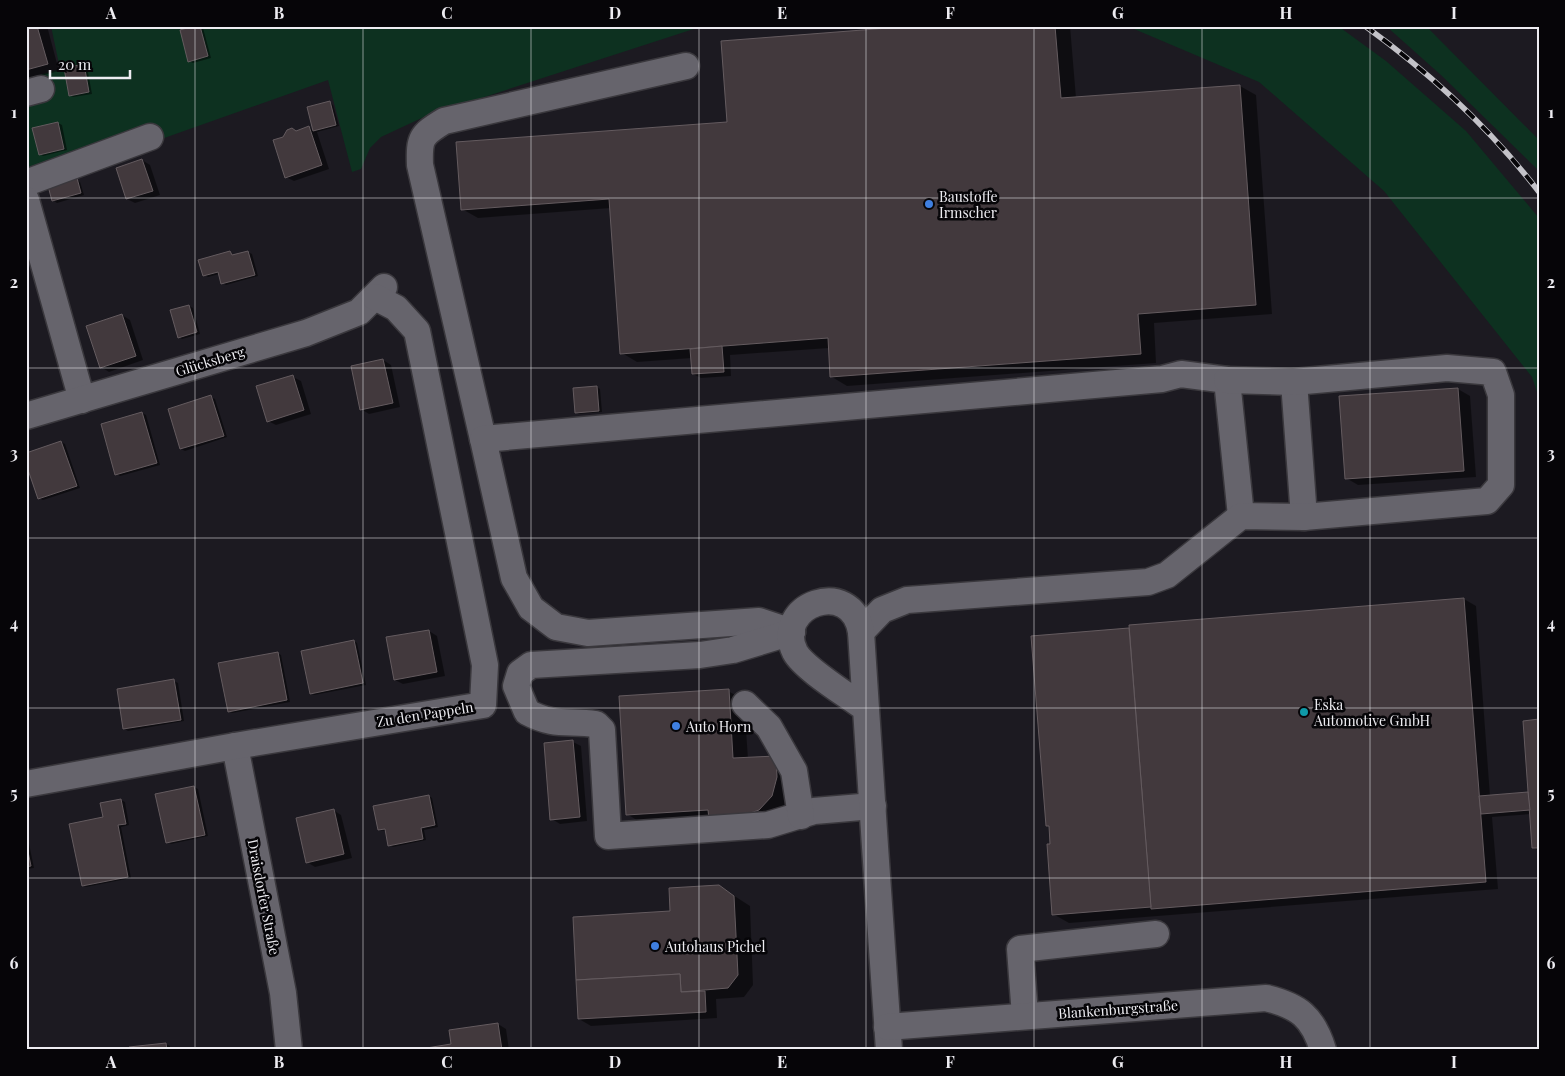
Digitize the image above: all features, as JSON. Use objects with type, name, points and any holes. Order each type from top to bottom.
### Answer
[{"type":"street","points":[[686,66],[444,121],[428,131],[419,144],[420,165],[514,578],[531,608],[556,627],[588,633],[759,621],[792,632]]},
{"type":"street","points":[[26,183],[150,138]]},
{"type":"street","points":[[26,200],[82,400]]},
{"type":"street","name":"Glücksberg","points":[[26,416],[306,333],[359,312],[379,292]]},
{"type":"street","name":"Zu den Pappeln","points":[[26,784],[235,746],[483,705],[485,665],[417,331],[379,292]]},
{"type":"street","points":[[483,439],[1162,379],[1181,374],[1228,380],[1294,382],[1447,368],[1493,372],[1501,395],[1501,486],[1487,501],[1304,517],[1241,516],[1167,575],[1148,582],[907,600],[882,610],[861,632]]},
{"type":"street","points":[[1228,380],[1241,516]]},
{"type":"street","points":[[1294,382],[1304,517]]},
{"type":"street","name":"Blankenburgstraße","points":[[792,632],[802,611],[815,603],[823,601],[840,604],[848,608],[857,618],[861,632],[888,1038],[1025,1016],[1266,998],[1284,1003],[1303,1013],[1317,1029],[1323,1050]]},
{"type":"street","points":[[792,632],[792,643],[800,659],[866,709]]},
{"type":"street","points":[[792,632],[733,650],[700,655],[531,665],[520,673],[516,686],[527,712],[558,724],[596,724],[602,730],[608,836],[768,825],[814,811],[873,806]]},
{"type":"street","points":[[745,704],[769,727],[794,771],[801,816]]},
{"type":"street","name":"Draisdorfer Straße","points":[[235,746],[283,993],[289,1050]]},
{"type":"street","points":[[1025,1016],[1020,949],[1156,934]]},
{"type":"green space","points":[[51,26],[703,26],[426,116],[381,137],[370,148],[361,169],[352,172],[328,80],[26,187],[26,79],[60,69]]},
{"type":"green space","points":[[1127,26],[1338,26],[1386,61],[1466,131],[1539,218],[1539,398],[1532,377],[1384,191],[1259,82]]},
{"type":"green space","points":[[1386,26],[1426,26],[1539,140],[1539,171],[1442,76]]},
{"type":"building","points":[[26,26],[37,26],[48,64],[26,70]]},
{"type":"building","points":[[200,26],[208,56],[188,62],[180,30]]},
{"type":"building","name":"Baustoffe Irmscher","points":[[914,26],[1055,26],[1061,98],[1240,85],[1256,305],[1138,314],[1141,354],[830,377],[828,338],[620,354],[609,199],[461,210],[456,142],[727,122],[721,41]]},
{"type":"building","points":[[84,64],[89,92],[69,96],[64,68]]},
{"type":"building","points":[[330,101],[336,125],[313,131],[307,107]]},
{"type":"building","points":[[58,122],[64,149],[39,155],[32,128]]},
{"type":"building","points":[[309,126],[322,165],[285,178],[273,140],[283,137],[287,130],[292,128],[296,131]]},
{"type":"building","points":[[142,159],[153,191],[126,199],[116,168]]},
{"type":"building","points":[[77,178],[81,193],[52,201],[48,186]]},
{"type":"building","points":[[230,251],[232,255],[248,251],[255,275],[221,284],[218,272],[203,276],[198,260]]},
{"type":"building","points":[[189,305],[197,332],[178,338],[170,310]]},
{"type":"building","points":[[122,314],[136,356],[100,368],[86,326]]},
{"type":"building","points":[[722,346],[724,372],[692,374],[690,349]]},
{"type":"building","points":[[383,359],[393,403],[360,410],[351,366]]},
{"type":"building","points":[[293,375],[304,410],[267,422],[256,386]]},
{"type":"building","points":[[597,386],[599,411],[575,413],[573,388]]},
{"type":"building","points":[[1458,388],[1464,471],[1345,479],[1339,396]]},
{"type":"building","points":[[211,395],[224,436],[180,449],[168,409]]},
{"type":"building","points":[[142,412],[157,463],[115,475],[101,424]]},
{"type":"building","points":[[61,441],[77,486],[38,499],[26,464],[26,453]]},
{"type":"building","name":"Eska Automotive GmbH","points":[[1464,598],[1486,882],[1151,909],[1129,625]]},
{"type":"building","points":[[1129,628],[1151,907],[1052,915],[1047,844],[1050,844],[1049,826],[1046,826],[1031,636]]},
{"type":"building","points":[[429,630],[437,672],[394,680],[386,637]]},
{"type":"building","points":[[354,640],[363,683],[310,694],[301,651]]},
{"type":"building","points":[[278,652],[287,700],[228,712],[218,663]]},
{"type":"building","points":[[174,679],[181,720],[123,729],[117,689]]},
{"type":"building","name":"Auto Horn","points":[[729,689],[733,758],[776,756],[777,777],[772,796],[759,810],[739,817],[709,819],[708,810],[626,815],[619,696]]},
{"type":"building","points":[[1539,719],[1539,848],[1532,848],[1523,721]]},
{"type":"building","points":[[573,740],[580,817],[550,820],[544,743]]},
{"type":"building","points":[[194,786],[205,835],[166,843],[155,794]]},
{"type":"building","points":[[1528,792],[1530,810],[1481,814],[1479,796]]},
{"type":"building","points":[[429,795],[435,825],[421,828],[423,839],[388,846],[385,829],[378,830],[373,806]]},
{"type":"building","points":[[121,799],[126,824],[118,825],[128,877],[82,886],[69,824],[103,817],[100,803]]},
{"type":"building","points":[[334,809],[344,854],[306,863],[296,818]]},
{"type":"building","points":[[26,842],[31,866],[26,867]]},
{"type":"building","name":"Autohaus Pichel","points":[[719,885],[734,896],[738,975],[728,988],[681,992],[680,974],[576,980],[573,917],[670,911],[669,888]]},
{"type":"building","points":[[680,974],[681,992],[705,991],[706,1012],[578,1019],[576,980]]},
{"type":"building","points":[[498,1023],[502,1050],[414,1050],[451,1044],[449,1030]]},
{"type":"building","points":[[166,1043],[167,1050],[129,1050],[129,1047]]},
{"type":"railway","points":[[1365,26],[1436,82],[1480,124],[1539,192]]},
{"type":"place","name":"Baustoffe Irmscher","points":[[929,204]]},
{"type":"place","name":"Eska Automotive GmbH","points":[[1304,712]]},
{"type":"place","name":"Auto Horn","points":[[676,726]]},
{"type":"place","name":"Autohaus Pichel","points":[[655,946]]}]
